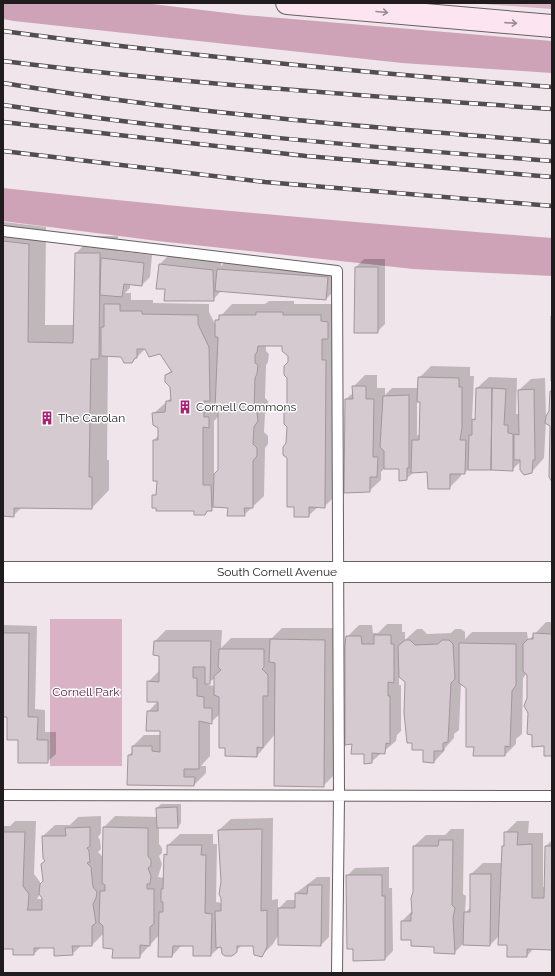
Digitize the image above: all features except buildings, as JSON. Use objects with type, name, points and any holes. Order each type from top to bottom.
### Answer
[{"type":"main road","points":[[287,3],[552,26]]},
{"type":"street","name":"South Cornell Avenue","points":[[3,572],[552,572]]},
{"type":"lane","points":[[3,230],[338,271],[339,796],[337,973]]},
{"type":"lane","points":[[3,795],[552,796]]},
{"type":"green space","points":[[469,3],[552,3],[552,9]]},
{"type":"green space","name":"Cornell Park","points":[[50,619],[122,619],[122,766],[50,766]]},
{"type":"shaded area","points":[[3,3],[144,3],[244,15],[552,41],[552,73],[402,63],[14,21],[3,19]]},
{"type":"shaded area","points":[[3,188],[278,215],[552,238],[552,276],[413,269],[158,241],[3,221]]},
{"type":"railway","points":[[3,31],[277,63],[552,87]]},
{"type":"railway","points":[[3,61],[208,83],[552,109]]},
{"type":"railway","points":[[3,83],[71,94],[208,111],[346,125],[552,142]]},
{"type":"railway","points":[[3,105],[71,115],[208,131],[552,161]]},
{"type":"railway","points":[[3,122],[306,156],[552,177]]},
{"type":"railway","points":[[3,151],[265,182],[552,206]]},
{"type":"place","name":"Cornell Commons","points":[[185,407]]},
{"type":"place","name":"The Carolan","points":[[47,418]]}]
